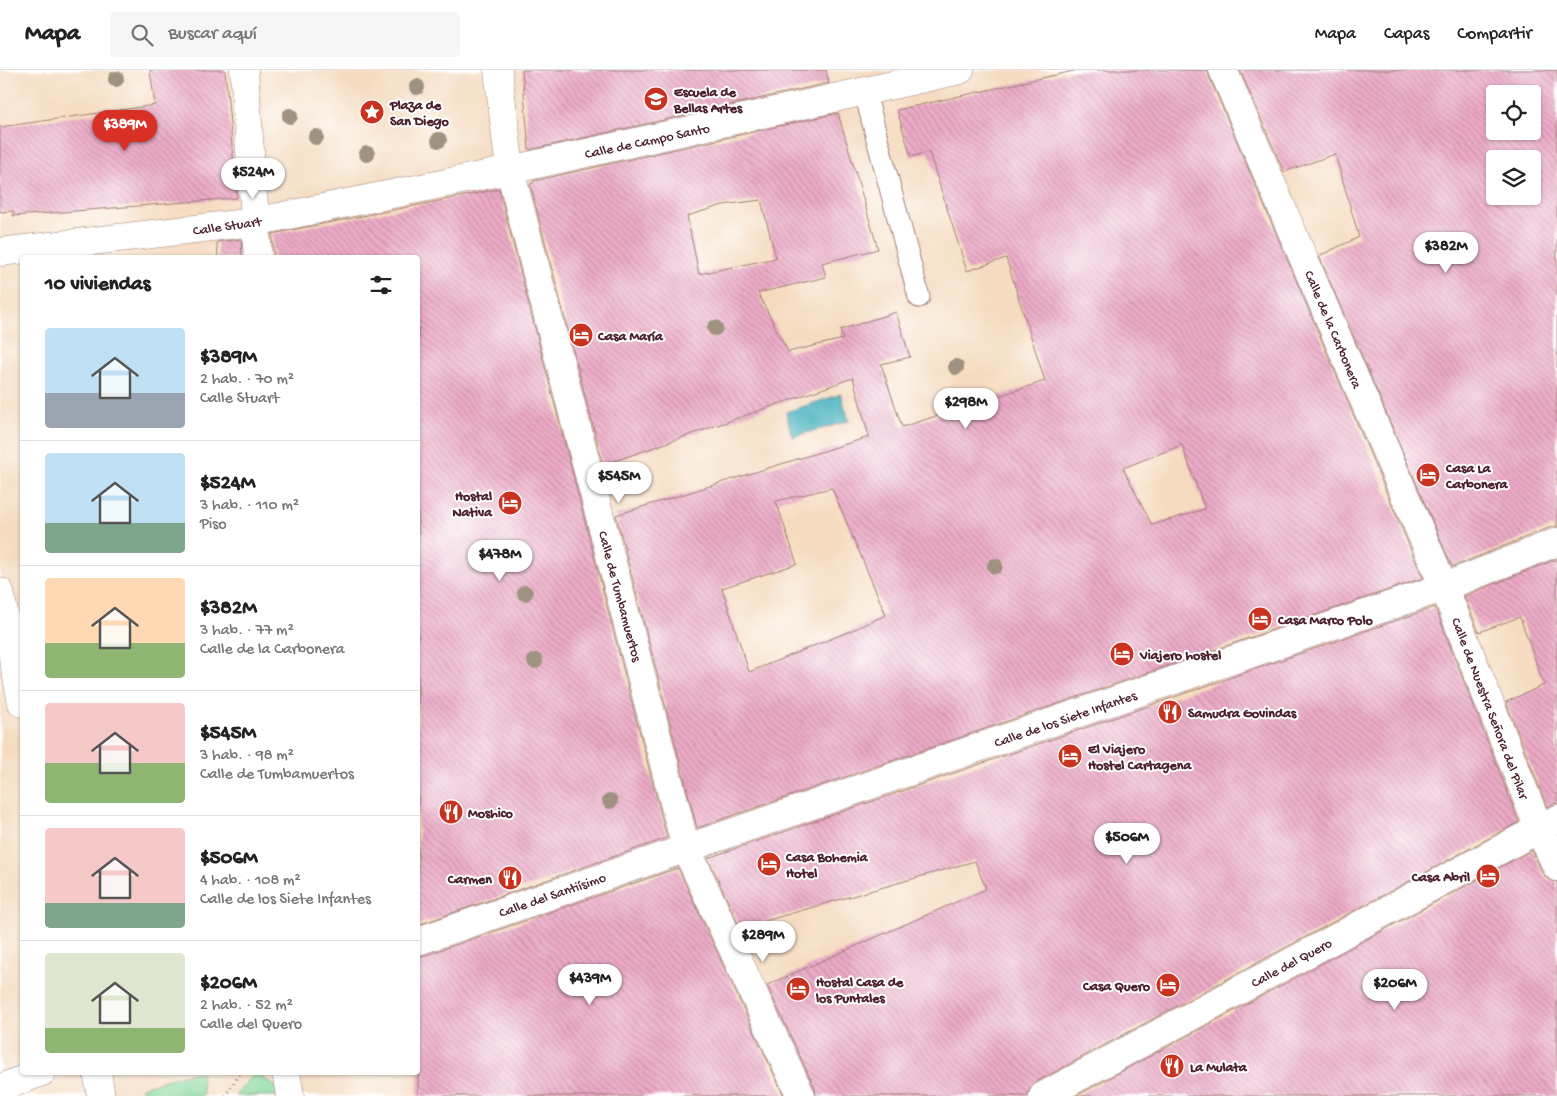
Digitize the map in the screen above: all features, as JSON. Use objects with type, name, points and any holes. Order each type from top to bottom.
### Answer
[{"type":"street","points":[[244,70],[258,255]]},
{"type":"street","name":"Calle de Tumbamuertos","points":[[498,70],[510,170],[686,848],[801,1096]]},
{"type":"street","name":"Calle de Campo Santo","points":[[510,170],[960,70]]},
{"type":"street","name":"Calle de la Carbonera","points":[[1223,70],[1444,587]]},
{"type":"street","name":"Calle Stuart","points":[[0,252],[254,222],[510,170]]},
{"type":"street","name":"Calle de los Siete Infantes","points":[[686,848],[1444,587],[1557,542]]},
{"type":"street","name":"Calle de Nuestra Señora del Pilar","points":[[1444,587],[1548,824],[1557,867]]},
{"type":"street","points":[[0,592],[20,693]]},
{"type":"street","name":"Calle del Quero","points":[[1043,1096],[1548,824]]},
{"type":"street","name":"Calle del Santiísimo","points":[[420,940],[686,848]]},
{"type":"street","points":[[0,1088],[34,1075]]},
{"type":"street","points":[[98,1075],[101,1096]]},
{"type":"street","points":[[286,1075],[290,1096]]},
{"type":"lane","points":[[864,92],[919,297]]},
{"type":"path","points":[[225,1096],[239,1075]]},
{"type":"green space","points":[[183,1075],[201,1075],[203,1096],[147,1096],[141,1087]]},
{"type":"green space","points":[[253,1075],[258,1075],[277,1087],[278,1096],[235,1096]]},
{"type":"water","points":[[841,394],[849,421],[792,437],[786,412]]},
{"type":"building","points":[[150,70],[225,70],[237,198],[13,216],[13,211],[0,212],[0,127],[155,105]]},
{"type":"building","name":"Escuela de Bellas Artes","points":[[522,70],[826,70],[829,83],[529,150]]},
{"type":"building","points":[[1078,70],[1208,70],[1423,578],[697,828],[616,515],[869,437],[853,378],[603,465],[530,184],[533,181],[838,113],[878,249],[822,263],[826,277],[758,293],[788,352],[843,339],[840,330],[896,312],[910,357],[881,364],[902,427],[1045,381],[1006,258],[967,271],[929,152],[911,157],[897,110]],"holes":[[[761,200],[776,258],[699,274],[687,216],[723,205]],[[1182,445],[1205,509],[1152,525],[1123,468]],[[832,488],[886,615],[749,672],[722,588],[797,564],[776,501]]]},
{"type":"building","points":[[1240,70],[1557,70],[1557,527],[1551,527],[1452,567],[1319,256],[1359,237],[1335,154],[1284,172]]},
{"type":"building","points":[[499,189],[667,838],[420,924],[420,255],[274,255],[272,234]]},
{"type":"building","points":[[241,239],[242,255],[218,255],[217,242]]},
{"type":"building","points":[[1557,559],[1557,803],[1547,807],[1506,702],[1544,685],[1520,617],[1479,632],[1464,596]]},
{"type":"building","points":[[1435,607],[1519,822],[1036,1082],[1030,1088],[1027,1096],[816,1096],[815,1089],[767,985],[986,889],[975,861],[740,928],[708,858]]},
{"type":"building","points":[[1532,850],[1543,874],[1549,880],[1557,882],[1557,1096],[1076,1096]]},
{"type":"building","points":[[678,868],[784,1096],[418,1096],[418,1075],[420,1075],[420,956]]},
{"type":"place","name":"Escuela de Bellas Artes","points":[[656,99]]},
{"type":"place","name":"Plaza de San Diego","points":[[372,112]]},
{"type":"place","name":"Casa María","points":[[581,335]]},
{"type":"place","name":"Casa La Carbonera","points":[[1428,475]]},
{"type":"place","name":"Hostal Nativa","points":[[510,503]]},
{"type":"place","name":"Casa Marco Polo","points":[[1260,619]]},
{"type":"place","name":"Viajero hostel","points":[[1122,654]]},
{"type":"place","name":"Samudra Govindas","points":[[1170,712]]},
{"type":"place","name":"El Viajero Hostel Cartagena","points":[[1070,756]]},
{"type":"place","name":"Moshico","points":[[451,812]]},
{"type":"place","name":"Casa Bohemia Hotel","points":[[769,864]]},
{"type":"place","name":"Casa Abril","points":[[1488,876]]},
{"type":"place","name":"Carmen","points":[[510,878]]},
{"type":"place","name":"Casa Quero","points":[[1168,985]]},
{"type":"place","name":"Hostal Casa de los Puntales","points":[[798,989]]},
{"type":"place","name":"La Mulata","points":[[1172,1066]]}]
